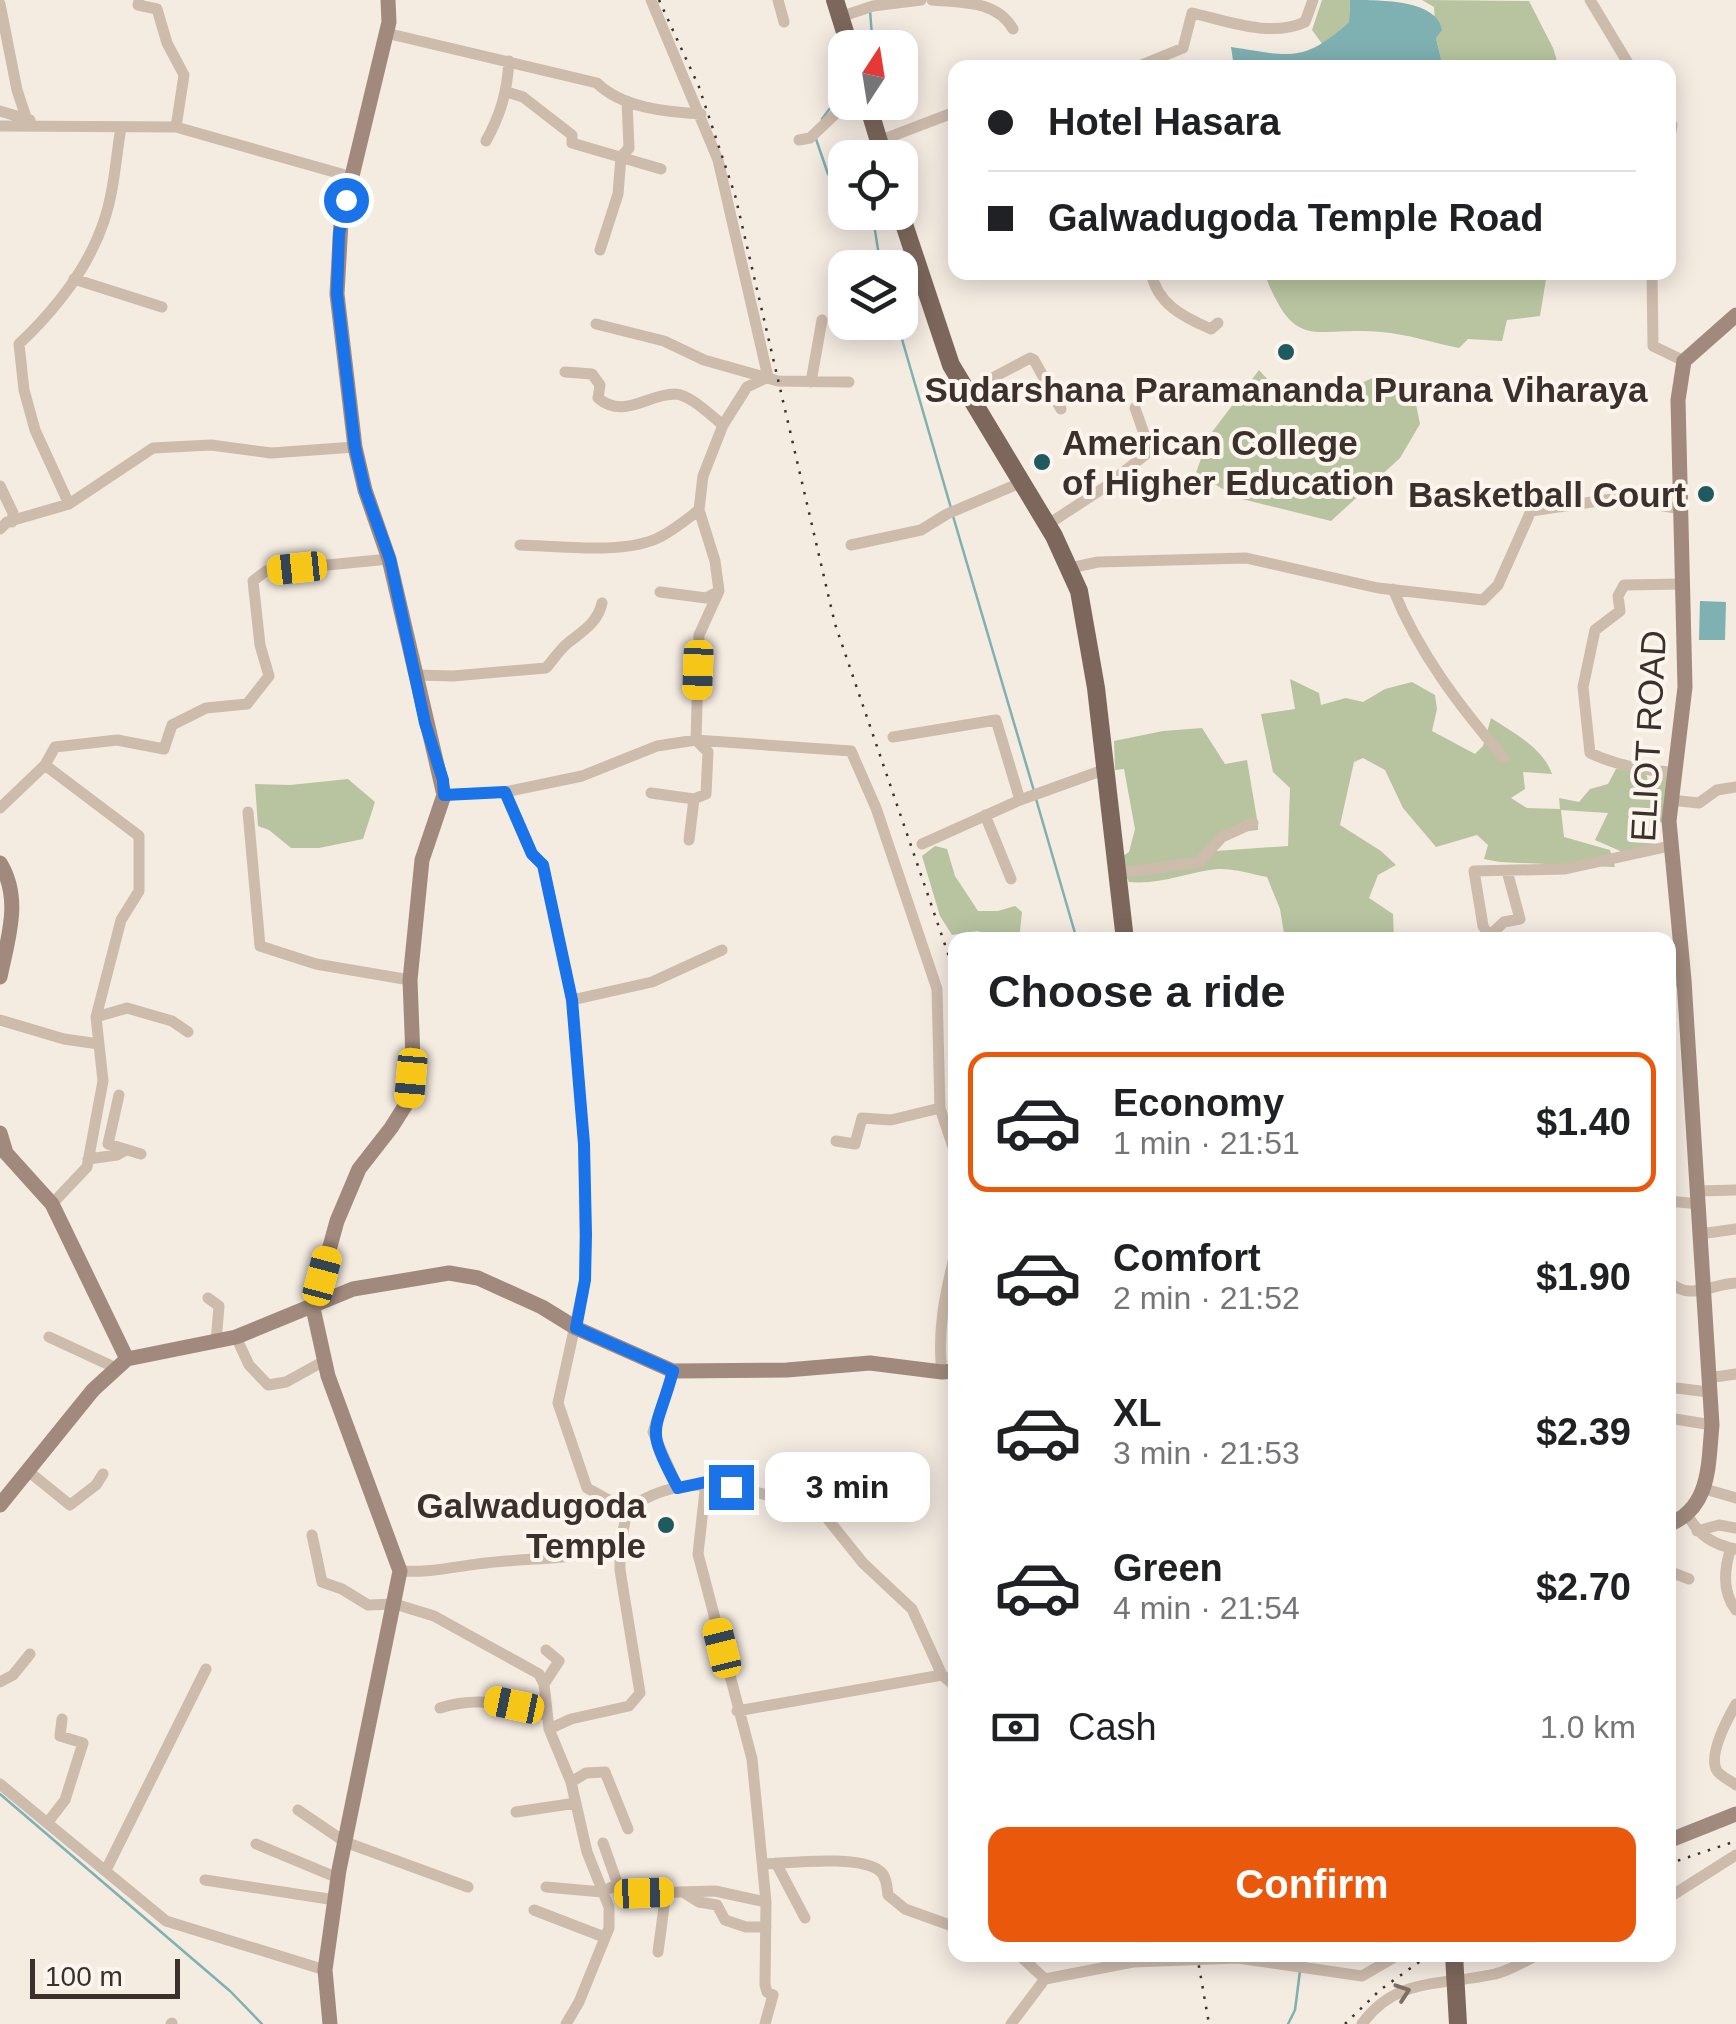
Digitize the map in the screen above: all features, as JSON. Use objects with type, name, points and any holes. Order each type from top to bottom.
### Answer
[{"type":"main road","points":[[906,230],[947,356],[1070,568],[1087,623],[1123,932]]},
{"type":"main road","points":[[1455,1962],[1458,2024]]},
{"type":"street","points":[[139,0],[138,6],[157,9],[184,75],[176,128]]},
{"type":"street","points":[[330,2024],[324,1970],[334,1900],[400,1571],[324,1362],[313,1308],[337,1221],[359,1169],[410,1098],[410,980],[422,860],[444,795],[390,559],[365,490],[355,447],[337,294],[339,234],[386,33],[388,0]]},
{"type":"street","points":[[651,0],[718,160],[768,377]]},
{"type":"street","points":[[778,0],[784,22]]},
{"type":"street","points":[[838,9],[921,0]]},
{"type":"street","points":[[932,0],[990,6],[1008,20],[1012,29]]},
{"type":"street","points":[[1154,60],[1183,48],[1192,13],[1288,30],[1305,22],[1312,0]]},
{"type":"street","points":[[1590,0],[1626,60]]},
{"type":"street","points":[[0,4],[26,120]]},
{"type":"street","points":[[386,33],[597,83],[610,96],[626,101],[676,113],[701,114]]},
{"type":"street","points":[[486,141],[502,112],[509,61]]},
{"type":"street","points":[[507,92],[523,97],[572,135],[572,143],[661,169]]},
{"type":"street","points":[[600,250],[618,194],[622,156],[629,148],[626,101]]},
{"type":"street","points":[[0,111],[26,120],[176,128],[352,177]]},
{"type":"street","points":[[900,140],[948,116]]},
{"type":"street","points":[[809,136],[828,119]]},
{"type":"street","points":[[0,126],[104,126]]},
{"type":"street","points":[[69,504],[35,430],[24,390],[19,344],[53,311],[104,220],[121,127]]},
{"type":"street","points":[[74,279],[162,307]]},
{"type":"street","points":[[1152,280],[1154,289],[1177,314],[1211,329],[1218,323]]},
{"type":"street","points":[[1652,280],[1652,346],[1684,361],[1736,315]]},
{"type":"street","points":[[811,382],[822,320]]},
{"type":"street","points":[[596,324],[664,340],[704,360],[768,377],[849,382]]},
{"type":"street","points":[[966,392],[1030,358],[1062,409]]},
{"type":"street","name":"ELIOT ROAD","points":[[1674,932],[1670,800],[1685,687],[1678,400],[1684,361]]},
{"type":"street","points":[[565,372],[592,374],[600,385],[598,398],[605,404],[626,408],[676,394],[691,400],[723,424]]},
{"type":"street","points":[[650,793],[694,799],[706,794],[708,752],[696,740],[700,635],[719,592],[716,561],[699,510],[703,476],[723,424],[747,387],[768,377]]},
{"type":"street","points":[[1135,408],[1147,442],[1145,454]]},
{"type":"street","points":[[1047,526],[1156,446],[1179,442]]},
{"type":"street","points":[[0,529],[6,522],[69,504],[153,448],[211,445],[270,453],[355,447]]},
{"type":"street","points":[[851,545],[921,530],[1020,483]]},
{"type":"street","points":[[0,486],[13,513],[12,522]]},
{"type":"street","points":[[1070,568],[1098,562],[1246,558],[1393,589],[1483,600],[1498,585],[1531,511],[1619,498],[1680,509]]},
{"type":"street","points":[[520,545],[638,544],[658,538],[699,510]]},
{"type":"street","points":[[0,808],[45,765],[54,748],[117,740],[164,749],[172,725],[206,708],[247,704],[269,676],[260,645],[253,581],[266,571],[390,559]]},
{"type":"street","points":[[1675,772],[1642,770],[1590,753],[1584,687],[1595,630],[1620,610],[1618,596],[1624,585],[1684,584]]},
{"type":"street","points":[[1393,589],[1410,631],[1454,698],[1504,758]]},
{"type":"street","points":[[660,592],[706,598],[719,592]]},
{"type":"street","points":[[416,675],[454,676],[546,668],[568,643],[582,634],[602,604]]},
{"type":"street","points":[[894,737],[996,720],[1020,800]]},
{"type":"street","points":[[444,795],[505,792],[582,776],[657,746],[696,740],[852,750],[876,808],[937,989],[940,1108],[948,1132]]},
{"type":"street","points":[[45,765],[139,836],[139,891],[120,920],[96,1017],[103,1081],[87,1166],[52,1204]]},
{"type":"street","points":[[922,844],[1020,800],[1106,769]]},
{"type":"street","points":[[1670,800],[1699,803],[1716,790],[1736,787]]},
{"type":"street","points":[[505,792],[532,854],[543,865],[572,1000],[584,1144],[585,1280],[558,1403],[587,1488],[627,1510]]},
{"type":"street","points":[[689,840],[694,799]]},
{"type":"street","points":[[248,812],[260,946],[316,964],[410,980]]},
{"type":"street","points":[[985,815],[1011,879]]},
{"type":"street","points":[[1116,872],[1144,872],[1165,865],[1199,862],[1222,837],[1253,823]]},
{"type":"street","points":[[1486,932],[1474,872],[1566,869],[1670,846]]},
{"type":"street","points":[[0,863],[12,884],[12,916],[0,977]]},
{"type":"street","points":[[1495,932],[1504,922],[1520,920],[1507,871]]},
{"type":"street","points":[[572,1000],[652,982],[722,950]]},
{"type":"street","name":"ELIOT ROAD","points":[[1676,981],[1699,1198],[1712,1425],[1705,1489],[1688,1516]]},
{"type":"street","points":[[96,1017],[128,1008],[172,1020],[188,1032]]},
{"type":"street","points":[[0,1020],[64,1040],[99,1044]]},
{"type":"street","points":[[119,1095],[108,1144],[141,1154]]},
{"type":"street","points":[[836,1141],[855,1144],[862,1118],[891,1120],[940,1108]]},
{"type":"street","points":[[0,1134],[3,1152],[52,1204],[121,1364]]},
{"type":"street","points":[[88,1159],[126,1150]]},
{"type":"street","points":[[1676,1200],[1736,1190]]},
{"type":"street","points":[[1700,1234],[1736,1228]]},
{"type":"street","points":[[0,1506],[93,1390],[121,1364],[236,1337],[353,1289],[449,1273],[478,1278],[673,1371],[786,1370],[870,1363],[948,1372],[939,1350],[948,1283]]},
{"type":"street","points":[[1676,1289],[1694,1294],[1736,1283]]},
{"type":"street","points":[[208,1298],[219,1306],[216,1342]]},
{"type":"street","points":[[49,1337],[121,1364]]},
{"type":"street","points":[[236,1337],[249,1365],[268,1385],[286,1382],[324,1362]]},
{"type":"street","points":[[673,1371],[653,1432],[678,1488]]},
{"type":"street","points":[[1679,1384],[1709,1385],[1736,1374]]},
{"type":"street","points":[[1676,1418],[1712,1425]]},
{"type":"street","points":[[28,1471],[70,1504],[96,1485],[102,1474]]},
{"type":"street","points":[[706,1482],[698,1554],[752,1759],[770,1864],[765,1985],[773,1995],[765,2024]]},
{"type":"street","points":[[549,1729],[571,1719],[628,1706],[640,1693],[620,1548],[627,1510],[646,1496],[706,1482],[781,1498],[798,1490],[806,1492],[863,1563],[912,1609],[942,1675],[948,1680]]},
{"type":"street","points":[[1705,1489],[1736,1498]]},
{"type":"street","points":[[1676,1521],[1688,1516],[1697,1532],[1710,1541],[1734,1548],[1726,1563],[1726,1580],[1728,1598],[1736,1610]]},
{"type":"street","points":[[1697,1532],[1720,1525],[1736,1528]]},
{"type":"street","points":[[312,1535],[322,1582],[368,1605],[395,1604],[434,1616],[539,1674],[544,1684],[549,1729],[571,1782],[588,1852],[609,1907],[608,1928],[579,2002],[566,2024]]},
{"type":"street","points":[[400,1571],[427,1572],[620,1548]]},
{"type":"street","points":[[1676,1574],[1689,1579]]},
{"type":"street","points":[[544,1684],[559,1662],[546,1650]]},
{"type":"street","points":[[0,1682],[13,1676],[30,1654]]},
{"type":"street","points":[[106,1870],[206,1668]]},
{"type":"street","points":[[737,1711],[942,1675]]},
{"type":"street","points":[[440,1708],[464,1701],[492,1701],[545,1715]]},
{"type":"street","points":[[1736,1704],[1722,1728],[1714,1761],[1720,1774],[1736,1785]]},
{"type":"street","points":[[48,1822],[65,1800],[83,1742],[60,1736],[62,1719]]},
{"type":"street","points":[[571,1782],[586,1773],[606,1772],[628,1828]]},
{"type":"street","points":[[0,1784],[166,1921],[324,1970]]},
{"type":"street","points":[[516,1812],[576,1803]]},
{"type":"street","points":[[298,1810],[345,1842],[468,1887]]},
{"type":"street","points":[[1676,1838],[1736,1814]]},
{"type":"street","points":[[603,1842],[619,1888]]},
{"type":"street","points":[[256,1844],[338,1878]]},
{"type":"street","points":[[1676,1893],[1736,1854]]},
{"type":"street","points":[[770,1864],[831,1859],[880,1870],[888,1895],[905,1910],[948,1925]]},
{"type":"street","points":[[770,1864],[806,1918]]},
{"type":"street","points":[[206,1880],[334,1900]]},
{"type":"street","points":[[546,1886],[602,1892],[640,1886],[644,1893],[715,1891],[766,1902]]},
{"type":"street","points":[[658,1952],[666,1892]]},
{"type":"street","points":[[683,1892],[699,1902],[716,1905],[726,1920],[746,1927],[766,1926]]},
{"type":"street","points":[[534,1910],[604,1936]]},
{"type":"street","points":[[1027,1962],[1045,1979]]},
{"type":"street","points":[[1011,2024],[1045,1979],[1115,1962]]},
{"type":"street","points":[[1265,1962],[1362,1976],[1386,1962]]},
{"type":"street","points":[[1362,2024],[1375,2006],[1408,1988],[1500,1974],[1524,1962]]},
{"type":"green space","points":[[1322,0],[1350,0],[1349,22],[1323,45],[1312,30]]},
{"type":"green space","points":[[1422,0],[1529,1],[1557,60],[1441,60],[1434,7]]},
{"type":"green space","points":[[1267,280],[1546,280],[1540,316],[1507,320],[1502,341],[1468,339],[1459,348],[1391,333],[1308,331],[1286,316]]},
{"type":"green space","points":[[1259,370],[1288,394],[1315,400],[1377,376],[1413,389],[1420,424],[1400,458],[1331,521],[1238,498],[1196,473],[1209,436]]},
{"type":"green space","points":[[1290,679],[1319,693],[1321,705],[1346,698],[1363,702],[1385,689],[1412,682],[1435,695],[1437,709],[1432,731],[1475,754],[1483,746],[1491,718],[1535,749],[1552,774],[1523,772],[1525,789],[1511,798],[1527,808],[1560,809],[1559,798],[1579,802],[1590,789],[1608,784],[1616,769],[1638,770],[1647,776],[1648,784],[1653,782],[1654,773],[1671,775],[1669,821],[1657,823],[1647,836],[1658,843],[1627,854],[1595,840],[1608,813],[1561,810],[1564,837],[1610,850],[1615,867],[1484,859],[1488,845],[1477,835],[1436,847],[1403,808],[1385,770],[1363,758],[1354,762],[1340,825],[1396,865],[1378,875],[1369,898],[1393,914],[1394,932],[1284,932],[1280,909],[1267,877],[1230,869],[1129,882],[1117,860],[1129,852],[1135,829],[1124,769],[1115,770],[1114,741],[1202,728],[1225,764],[1247,760],[1258,830],[1223,834],[1201,852],[1288,846],[1290,788],[1273,772],[1261,714],[1295,709]]},
{"type":"green space","points":[[348,779],[375,802],[363,839],[319,848],[291,848],[258,826],[255,784]]},
{"type":"green space","points":[[935,846],[947,849],[955,876],[978,911],[1015,906],[1022,912],[1020,932],[950,932],[940,916],[922,856]]},
{"type":"water","points":[[1350,0],[1419,7],[1438,20],[1442,30],[1436,38],[1441,60],[1233,60],[1231,47],[1281,54],[1306,51],[1349,22]]},
{"type":"water","points":[[1700,601],[1726,602],[1725,640],[1699,640]]},
{"type":"waterway","points":[[870,11],[872,30]]},
{"type":"waterway","points":[[822,119],[828,111]]},
{"type":"waterway","points":[[816,139],[828,174]]},
{"type":"waterway","points":[[875,230],[878,250]]},
{"type":"waterway","points":[[902,340],[951,508]]},
{"type":"waterway","points":[[953,516],[1034,791]]},
{"type":"waterway","points":[[1036,799],[1075,932]]},
{"type":"waterway","points":[[0,1794],[230,1991],[262,2024]]},
{"type":"waterway","points":[[1288,2024],[1295,2010],[1300,1971]]},
{"type":"railway","points":[[659,0],[699,87],[735,195],[835,624],[948,954]]},
{"type":"railway","points":[[1676,1861],[1736,1841]]},
{"type":"railway","points":[[1198,1962],[1209,2024]]},
{"type":"railway","points":[[1345,2024],[1380,1990],[1419,1962]]},
{"type":"place","name":"Sudarshana Paramananda Purana Viharaya","points":[[1286,352]]},
{"type":"place","name":"American College of Higher Education","points":[[1042,462]]},
{"type":"place","name":"Basketball Court","points":[[1706,494]]},
{"type":"place","name":"Galwadugoda Temple","points":[[666,1525]]},
{"type":"route","points":[[346,200],[339,234],[337,294],[348,405],[365,490],[390,559],[444,795],[505,792],[532,854],[543,865],[555,912],[572,1000],[584,1144],[585,1280],[576,1328],[673,1371],[653,1432],[662,1458],[678,1488],[706,1482],[731,1487]]}]
